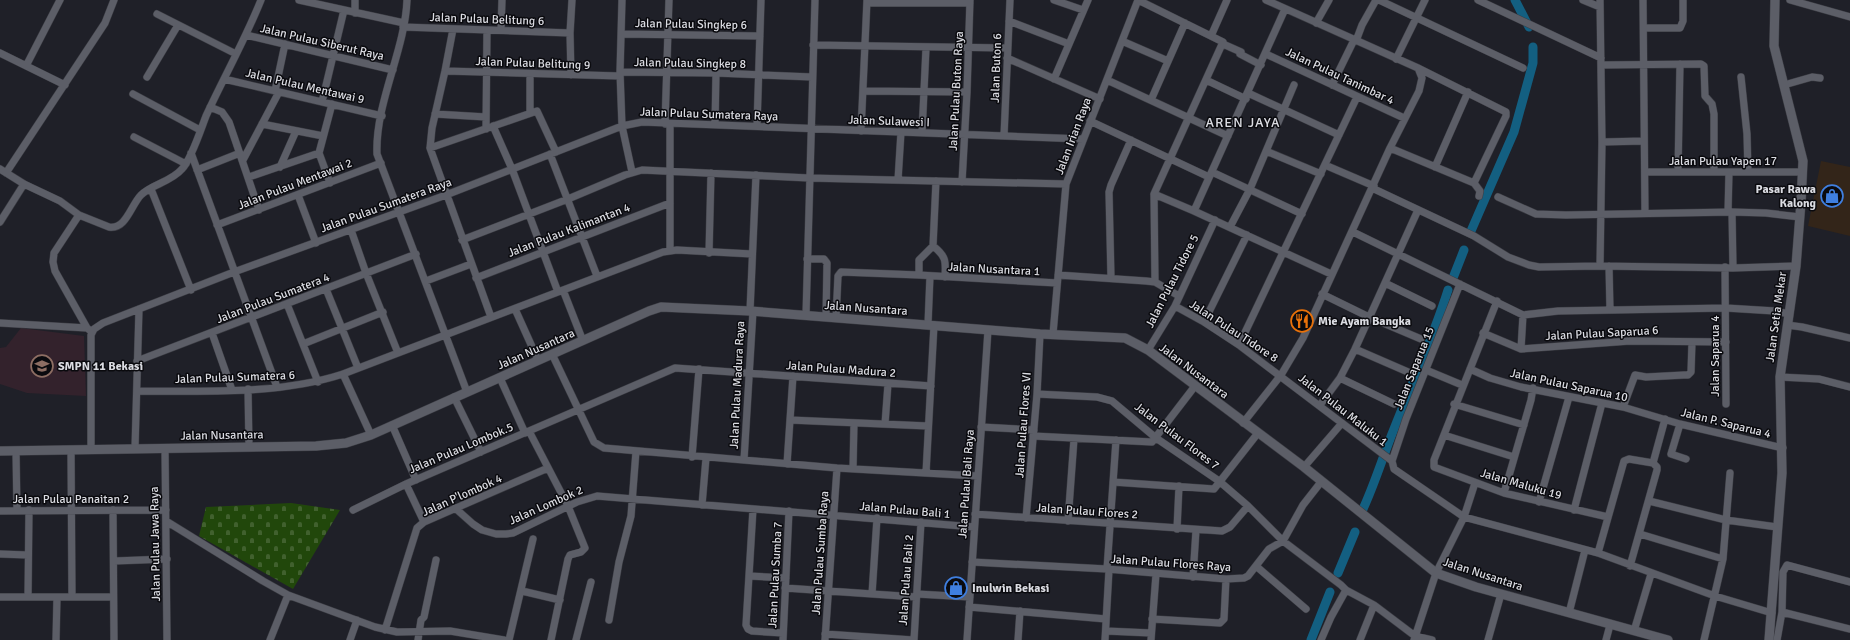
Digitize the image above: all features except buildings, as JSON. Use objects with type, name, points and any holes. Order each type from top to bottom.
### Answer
[{"type":"street","points":[[26,66],[60,0]]},
{"type":"street","points":[[114,0],[105,23],[77,64],[65,85],[3,171],[24,184],[60,201],[79,215],[113,228],[120,225],[142,194],[175,176],[186,164],[210,108],[246,35],[261,0]]},
{"type":"street","name":"Jalan Pulau Belitung 6","points":[[299,0],[311,1],[404,25],[453,29],[570,33]]},
{"type":"street","points":[[355,0],[355,13]]},
{"type":"street","points":[[407,0],[404,25],[382,116],[377,154],[467,392]]},
{"type":"street","points":[[501,30],[502,0]]},
{"type":"street","points":[[571,75],[570,33],[572,0]]},
{"type":"street","points":[[622,0],[620,74],[622,126],[632,172]]},
{"type":"street","points":[[670,0],[666,73],[670,171],[670,250],[752,254]]},
{"type":"street","points":[[757,126],[761,0]]},
{"type":"street","points":[[806,315],[815,0]]},
{"type":"street","name":"Jalan Buton 6","points":[[1004,136],[1010,0]]},
{"type":"street","points":[[1054,0],[1083,10]]},
{"type":"street","points":[[1054,79],[1088,0]]},
{"type":"street","points":[[1138,0],[1211,36],[1241,52],[1240,54],[1261,65]]},
{"type":"street","name":"Jalan Irian Raya","points":[[1053,334],[1066,184],[1138,0]]},
{"type":"street","points":[[1211,36],[1227,0]]},
{"type":"street","points":[[1266,0],[1418,68],[1504,110],[1506,112],[1506,116],[1474,183]]},
{"type":"street","points":[[1316,23],[1329,0]]},
{"type":"street","points":[[1332,85],[1365,19],[1378,0],[1523,68]]},
{"type":"street","points":[[1396,59],[1425,0]]},
{"type":"street","points":[[1478,0],[1524,21],[1601,61],[1644,64],[1701,64],[1704,66],[1705,96],[1712,104],[1714,114],[1714,172]]},
{"type":"street","points":[[1583,0],[1600,4],[1602,142],[1600,266]]},
{"type":"street","points":[[1643,0],[1644,213]]},
{"type":"street","points":[[1644,28],[1680,28],[1683,21],[1683,0]]},
{"type":"street","name":"Jalan Setia Mekar","points":[[1770,640],[1777,613],[1777,527],[1783,448],[1780,377],[1796,266],[1803,178],[1802,161],[1774,46],[1775,0]]},
{"type":"street","points":[[1790,0],[1850,17]]},
{"type":"street","points":[[862,131],[867,2],[970,2]]},
{"type":"street","name":"Jalan Pulau Buton Raya","points":[[962,182],[970,2]]},
{"type":"street","points":[[1194,211],[1285,9]]},
{"type":"street","points":[[322,102],[344,10]]},
{"type":"street","points":[[157,14],[236,54]]},
{"type":"street","points":[[1009,21],[1069,44]]},
{"type":"street","points":[[1151,100],[1186,23]]},
{"type":"street","points":[[148,77],[178,25]]},
{"type":"street","points":[[453,29],[432,128],[430,148],[491,317]]},
{"type":"street","points":[[487,30],[486,117],[489,127],[512,169],[543,252],[582,341]]},
{"type":"street","name":"Jalan Pulau Singkep 6","points":[[622,34],[760,36]]},
{"type":"street","name":"Jalan Pulau Siberut Raya","points":[[246,35],[393,70]]},
{"type":"street","points":[[1122,41],[1168,62]]},
{"type":"street","points":[[1155,282],[1154,194],[1223,43]]},
{"type":"street","points":[[197,170],[241,157],[262,124],[277,91],[285,44]]},
{"type":"street","points":[[813,45],[926,48],[1008,48]]},
{"type":"street","points":[[922,133],[926,48]]},
{"type":"street","points":[[0,53],[65,85]]},
{"type":"street","name":"Jalan Pulau Tanimbar 4","points":[[1266,54],[1404,118]]},
{"type":"street","points":[[1007,58],[1100,99]]},
{"type":"street","points":[[1678,172],[1680,64]]},
{"type":"street","points":[[1243,423],[1281,375],[1296,352],[1331,274],[1353,232],[1390,148],[1421,84],[1421,72],[1418,68]]},
{"type":"street","name":"Jalan Pulau Belitung 9","points":[[445,71],[571,75],[620,74]]},
{"type":"street","points":[[715,125],[716,73]]},
{"type":"street","name":"Jalan Pulau Singkep 8","points":[[620,74],[716,73],[758,76],[812,77]]},
{"type":"street","points":[[530,74],[534,112],[553,153],[568,199],[597,276]]},
{"type":"street","points":[[1741,76],[1747,134],[1748,172]]},
{"type":"street","points":[[1784,85],[1812,76],[1820,78]]},
{"type":"street","name":"Jalan Pulau Mentawai 9","points":[[224,79],[382,116]]},
{"type":"street","points":[[1107,80],[1228,136]]},
{"type":"street","points":[[1206,80],[1284,110],[1339,134]]},
{"type":"street","points":[[1230,226],[1250,189],[1294,85]]},
{"type":"street","points":[[863,91],[967,92]]},
{"type":"street","points":[[1435,167],[1468,92]]},
{"type":"street","points":[[133,94],[200,130]]},
{"type":"street","points":[[1239,345],[1357,97]]},
{"type":"street","points":[[330,183],[319,153],[332,104]]},
{"type":"street","points":[[210,108],[222,112],[226,117],[249,177],[259,210]]},
{"type":"street","points":[[430,148],[534,112]]},
{"type":"street","points":[[435,114],[486,117]]},
{"type":"street","points":[[1090,121],[1171,158],[1250,189],[1302,214]]},
{"type":"street","name":"Jalan Pulau Sumatera Raya","points":[[89,330],[103,323],[234,272],[446,195],[622,126],[642,122],[812,129]]},
{"type":"street","points":[[262,124],[323,136]]},
{"type":"street","name":"Jalan Sulawesi I","points":[[812,129],[1083,139]]},
{"type":"street","points":[[280,167],[296,131]]},
{"type":"street","points":[[898,180],[901,132]]},
{"type":"street","points":[[134,137],[186,164]]},
{"type":"street","points":[[1111,278],[1109,192],[1131,140]]},
{"type":"street","points":[[1602,142],[1644,141]]},
{"type":"street","points":[[1390,148],[1474,183],[1480,191],[1479,196]]},
{"type":"street","points":[[1266,151],[1320,174]]},
{"type":"street","points":[[191,153],[277,387]]},
{"type":"street","points":[[249,177],[319,153]]},
{"type":"street","name":"Jalan Pulau Mentawai 2","points":[[217,225],[381,163]]},
{"type":"street","points":[[1325,165],[1474,236],[1508,257],[1529,265],[1540,267],[1609,266],[1733,268],[1796,266]]},
{"type":"street","points":[[462,240],[568,199],[632,172],[642,170],[756,174],[809,178],[1066,184]]},
{"type":"street","name":"Jalan Pulau Yapen 17","points":[[1645,172],[1802,172]]},
{"type":"street","points":[[1729,172],[1733,268]]},
{"type":"street","points":[[710,252],[711,173]]},
{"type":"street","name":"Jalan Pulau Madura Raya","points":[[744,460],[750,373],[752,254],[756,174]]},
{"type":"street","points":[[919,275],[919,260],[933,246],[936,182]]},
{"type":"street","points":[[0,222],[24,184]]},
{"type":"street","points":[[151,189],[191,290]]},
{"type":"street","points":[[1154,194],[1230,226],[1331,274]]},
{"type":"street","points":[[298,195],[316,243]]},
{"type":"street","points":[[1498,198],[1536,214],[1566,215],[1730,212],[1766,213],[1800,217]]},
{"type":"street","name":"Jalan Pulau Kalimantan 4","points":[[476,278],[670,203]]},
{"type":"street","points":[[1320,405],[1340,378],[1355,349],[1418,210]]},
{"type":"street","points":[[79,215],[54,253],[53,262],[56,271],[89,330],[91,450]]},
{"type":"street","name":"Jalan Pulau Tidore 5","points":[[1148,350],[1174,306],[1215,220]]},
{"type":"street","points":[[351,230],[366,273],[383,312],[398,353]]},
{"type":"street","points":[[1353,232],[1523,314],[1558,311],[1726,308],[1789,314]]},
{"type":"street","points":[[1204,322],[1247,235]]},
{"type":"street","points":[[933,246],[940,252],[946,263],[945,277]]},
{"type":"street","name":"Jalan Pulau Sumatera 6","points":[[136,391],[232,390],[292,387],[318,382],[515,309],[597,276],[670,250]]},
{"type":"street","name":"Jalan Pulau Sumatera 4","points":[[137,361],[416,254]]},
{"type":"street","points":[[807,258],[824,259],[827,262],[826,317]]},
{"type":"street","points":[[426,281],[472,264]]},
{"type":"street","points":[[1609,266],[1610,310]]},
{"type":"street","name":"Jalan Saparua 4","points":[[1725,267],[1726,404]]},
{"type":"street","name":"Jalan Nusantara 1","points":[[836,318],[839,273],[919,275],[1057,283]]},
{"type":"street","name":"Jalan Pulau Tidore 8","points":[[1058,275],[1155,282],[1179,296]]},
{"type":"street","name":"Jalan Nusantara 1","points":[[926,473],[931,386],[930,276]]},
{"type":"street","points":[[1385,283],[1432,306]]},
{"type":"street","name":"Jalan Saparua 15","points":[[1390,459],[1426,370],[1457,283]]},
{"type":"street","points":[[326,289],[358,368]]},
{"type":"street","points":[[1322,294],[1369,317],[1421,339]]},
{"type":"street","points":[[1497,301],[1470,369],[1454,404],[1444,435],[1514,457]]},
{"type":"street","points":[[287,304],[318,382]]},
{"type":"street","name":"Jalan Pulau Tidore 8","points":[[1174,306],[1204,322],[1281,375]]},
{"type":"street","name":"Jalan Nusantara","points":[[1,451],[338,445],[371,434],[661,307],[751,311],[931,324],[1040,334],[1125,338],[1148,350],[1196,386],[1304,468],[1436,573],[1446,578],[1501,594],[1668,640]]},
{"type":"street","points":[[135,448],[139,309]]},
{"type":"street","points":[[515,309],[538,360]]},
{"type":"street","points":[[303,344],[383,312]]},
{"type":"street","points":[[1521,349],[1523,314]]},
{"type":"street","points":[[0,323],[89,330]]},
{"type":"street","points":[[1787,326],[1802,327],[1850,338]]},
{"type":"street","name":"Jalan Pulau Bali Raya","points":[[967,640],[988,330]]},
{"type":"street","points":[[212,333],[232,390]]},
{"type":"street","name":"Jalan Pulau Saparua 6","points":[[1484,333],[1521,349],[1630,341],[1726,342]]},
{"type":"street","name":"Jalan Pulau Flores VI","points":[[1026,518],[1037,394],[1040,334]]},
{"type":"street","points":[[1623,407],[1635,375],[1646,377],[1688,375],[1691,372],[1692,342]]},
{"type":"street","points":[[1355,349],[1408,372]]},
{"type":"street","points":[[552,354],[594,442],[598,446],[604,448],[692,457],[837,468],[978,476]]},
{"type":"street","name":"Jalan Pulau Lombok.5","points":[[353,510],[406,484],[675,368],[699,369]]},
{"type":"street","points":[[692,457],[699,369]]},
{"type":"street","name":"Jalan Pulau Madura 2","points":[[699,369],[931,386]]},
{"type":"street","name":"Jalan Pulau Saparua 10","points":[[1470,369],[1490,378],[1521,387],[1533,388],[1569,397],[1623,407],[1665,419]]},
{"type":"street","points":[[1426,370],[1462,385]]},
{"type":"street","points":[[343,374],[371,434]]},
{"type":"street","name":"Jalan Pulau Maluku 1","points":[[1281,375],[1390,459],[1392,465],[1399,473],[1464,517],[1598,553],[1651,574],[1715,596],[1777,613],[1850,629]]},
{"type":"street","points":[[787,464],[793,376]]},
{"type":"street","points":[[1780,377],[1819,379],[1850,387]]},
{"type":"street","points":[[500,378],[527,432],[568,506],[585,548],[581,552],[570,555],[568,559],[551,640]]},
{"type":"street","points":[[1340,378],[1394,404]]},
{"type":"street","points":[[885,424],[888,384]]},
{"type":"street","points":[[981,427],[1074,439],[1149,442],[1156,438],[1196,386]]},
{"type":"street","points":[[1504,493],[1533,388]]},
{"type":"street","points":[[248,389],[249,447]]},
{"type":"street","name":"Jalan Pulau Flores 7","points":[[1037,394],[1105,398],[1118,406],[1156,438],[1219,482],[1248,506],[1283,541],[1343,588],[1374,605],[1414,638]]},
{"type":"street","points":[[454,397],[481,452]]},
{"type":"street","points":[[1539,502],[1569,397]]},
{"type":"street","points":[[1574,510],[1602,403]]},
{"type":"street","points":[[1454,404],[1524,425]]},
{"type":"street","points":[[1653,463],[1665,419]]},
{"type":"street","name":"Jalan P. Saparua 4","points":[[1665,419],[1680,424],[1783,448]]},
{"type":"street","points":[[790,420],[928,426]]},
{"type":"street","points":[[853,469],[854,423]]},
{"type":"street","points":[[1304,468],[1342,423]]},
{"type":"street","points":[[1680,424],[1671,454],[1686,459]]},
{"type":"street","points":[[392,425],[416,480]]},
{"type":"street","points":[[1113,482],[1212,489],[1216,488],[1219,482],[1258,433]]},
{"type":"street","name":"Jalan Maluku 19","points":[[1444,435],[1433,463],[1437,468],[1504,493],[1608,517]]},
{"type":"street","points":[[1068,521],[1074,439]]},
{"type":"street","points":[[1105,640],[1110,525],[1116,440]]},
{"type":"street","name":"Jalan Pulau Jawa Raya","points":[[165,448],[167,640]]},
{"type":"street","points":[[71,450],[72,597]]},
{"type":"street","points":[[16,451],[17,511]]},
{"type":"street","points":[[609,620],[619,562],[629,527],[633,499],[636,451]]},
{"type":"street","points":[[702,505],[706,458]]},
{"type":"street","points":[[1598,553],[1624,461],[1629,459],[1653,463],[1657,467],[1657,470],[1630,566]]},
{"type":"street","name":"Jalan P'lombok 4","points":[[386,630],[414,534],[424,522],[548,468]]},
{"type":"street","name":"Jalan Pulau Sumba Raya","points":[[825,637],[837,468]]},
{"type":"street","points":[[1704,640],[1723,559],[1730,473]]},
{"type":"street","name":"Jalan Pulau Flores Raya","points":[[972,562],[1226,579],[1244,578],[1256,566],[1269,549],[1283,541],[1303,505],[1320,482]]},
{"type":"street","points":[[1432,640],[1414,638],[1436,573],[1464,517],[1475,483]]},
{"type":"street","points":[[406,484],[424,522]]},
{"type":"street","points":[[1177,528],[1179,486]]},
{"type":"street","name":"Jalan Lombok 2","points":[[455,508],[482,530],[496,534],[513,533],[568,506],[597,496],[753,509]]},
{"type":"street","points":[[1649,501],[1726,520],[1777,527]]},
{"type":"street","name":"Jalan Pulau Flores 2","points":[[975,514],[1110,525],[1222,531],[1227,530],[1248,506]]},
{"type":"street","points":[[753,509],[746,619],[748,629],[783,636]]},
{"type":"street","name":"Jalan Pulau Bali 1","points":[[753,509],[974,527]]},
{"type":"street","points":[[28,597],[29,510]]},
{"type":"street","points":[[113,510],[114,640]]},
{"type":"street","name":"Jalan Pulau Panaitan 2","points":[[0,511],[166,510]]},
{"type":"street","name":"Jalan Pulau Sumba 7","points":[[783,636],[790,511]]},
{"type":"street","points":[[872,594],[877,518]]},
{"type":"street","points":[[166,521],[288,595],[357,620],[386,630],[450,631],[504,640]]},
{"type":"street","name":"Jalan Pulau Bali 2","points":[[913,640],[921,522]]},
{"type":"street","points":[[1193,577],[1196,530]]},
{"type":"street","points":[[1640,534],[1723,559]]},
{"type":"street","points":[[509,640],[522,591],[533,539]]},
{"type":"street","points":[[1568,613],[1585,550]]},
{"type":"street","points":[[0,554],[28,555]]},
{"type":"street","points":[[114,561],[167,560]]},
{"type":"street","points":[[418,640],[421,620],[424,617],[436,560]]},
{"type":"street","points":[[1256,566],[1306,609]]},
{"type":"street","points":[[1777,640],[1777,613],[1783,572],[1787,566],[1850,582]]},
{"type":"street","points":[[1106,631],[1151,637],[1156,574]]},
{"type":"street","points":[[1634,631],[1651,574]]},
{"type":"street","points":[[749,576],[786,578]]},
{"type":"street","points":[[1152,619],[1220,623],[1224,619],[1226,579]]},
{"type":"street","points":[[576,640],[591,582]]},
{"type":"street","points":[[786,588],[872,594],[970,597]]},
{"type":"street","points":[[1321,640],[1343,588]]},
{"type":"street","points":[[522,591],[560,600]]},
{"type":"street","points":[[1488,640],[1501,594]]},
{"type":"street","points":[[270,640],[288,595]]},
{"type":"street","points":[[0,597],[113,597]]},
{"type":"street","points":[[56,640],[57,597]]},
{"type":"street","points":[[1360,640],[1374,605]]},
{"type":"street","points":[[969,607],[1106,619]]},
{"type":"street","points":[[1018,640],[1020,611]]},
{"type":"street","points":[[350,640],[357,620]]},
{"type":"street","points":[[1606,640],[1610,625]]},
{"type":"street","points":[[825,637],[913,640]]},
{"type":"shaded area","name":"Pasar Rawa Kalong","points":[[1821,161],[1850,167],[1850,236],[1808,226]]},
{"type":"shaded area","name":"SMPN 11 Bekasi","points":[[21,328],[84,336],[86,396],[27,393],[0,384],[0,348],[6,347]]},
{"type":"green space","points":[[291,503],[340,510],[293,589],[199,536],[206,507]]},
{"type":"waterway","points":[[1515,0],[1529,27]]},
{"type":"waterway","points":[[1471,231],[1514,132],[1533,63],[1533,47]]},
{"type":"waterway","points":[[1453,278],[1464,250]]},
{"type":"waterway","points":[[1363,509],[1429,343],[1448,290]]},
{"type":"waterway","points":[[1338,573],[1355,532]]},
{"type":"waterway","points":[[1311,640],[1330,592]]},
{"type":"place","name":"Pasar Rawa Kalong","points":[[1832,196]]},
{"type":"place","name":"Mie Ayam Bangka","points":[[1302,321]]},
{"type":"place","name":"SMPN 11 Bekasi","points":[[42,366]]},
{"type":"place","name":"Inulwin Bekasi","points":[[956,588]]},
{"type":"district","name":"AREN JAYA","points":[[1243,122]]}]
